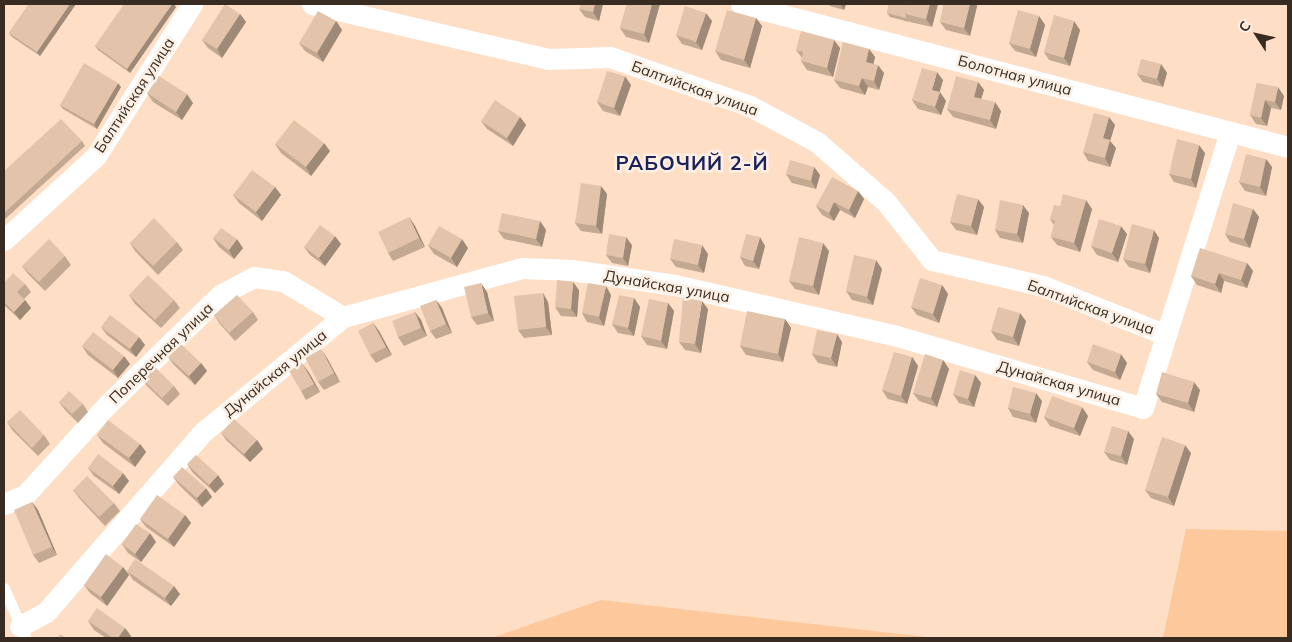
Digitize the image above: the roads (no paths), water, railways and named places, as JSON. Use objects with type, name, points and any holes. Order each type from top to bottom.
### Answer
[{"type":"street","name":"Балтийская улица","points":[[4,240],[96,156],[192,4]]},
{"type":"street","name":"Балтийская улица","points":[[312,4],[548,59],[610,58],[750,106],[817,142],[886,202],[932,260],[1043,286],[1166,335]]},
{"type":"street","name":"Болотная улица","points":[[741,4],[1288,148]]},
{"type":"street","name":"Дунайская улица","points":[[23,632],[46,612],[203,432],[343,317],[522,268],[572,270],[675,285],[897,336],[1143,408],[1230,132]]},
{"type":"street","name":"Поперечная улица","points":[[4,504],[24,495],[107,405],[220,295],[254,277],[283,282],[343,317]]},
{"type":"lane","points":[[4,588],[23,632]]},
{"type":"district","name":"РАБОЧИЙ 2‑Й","points":[[692,162]]}]
